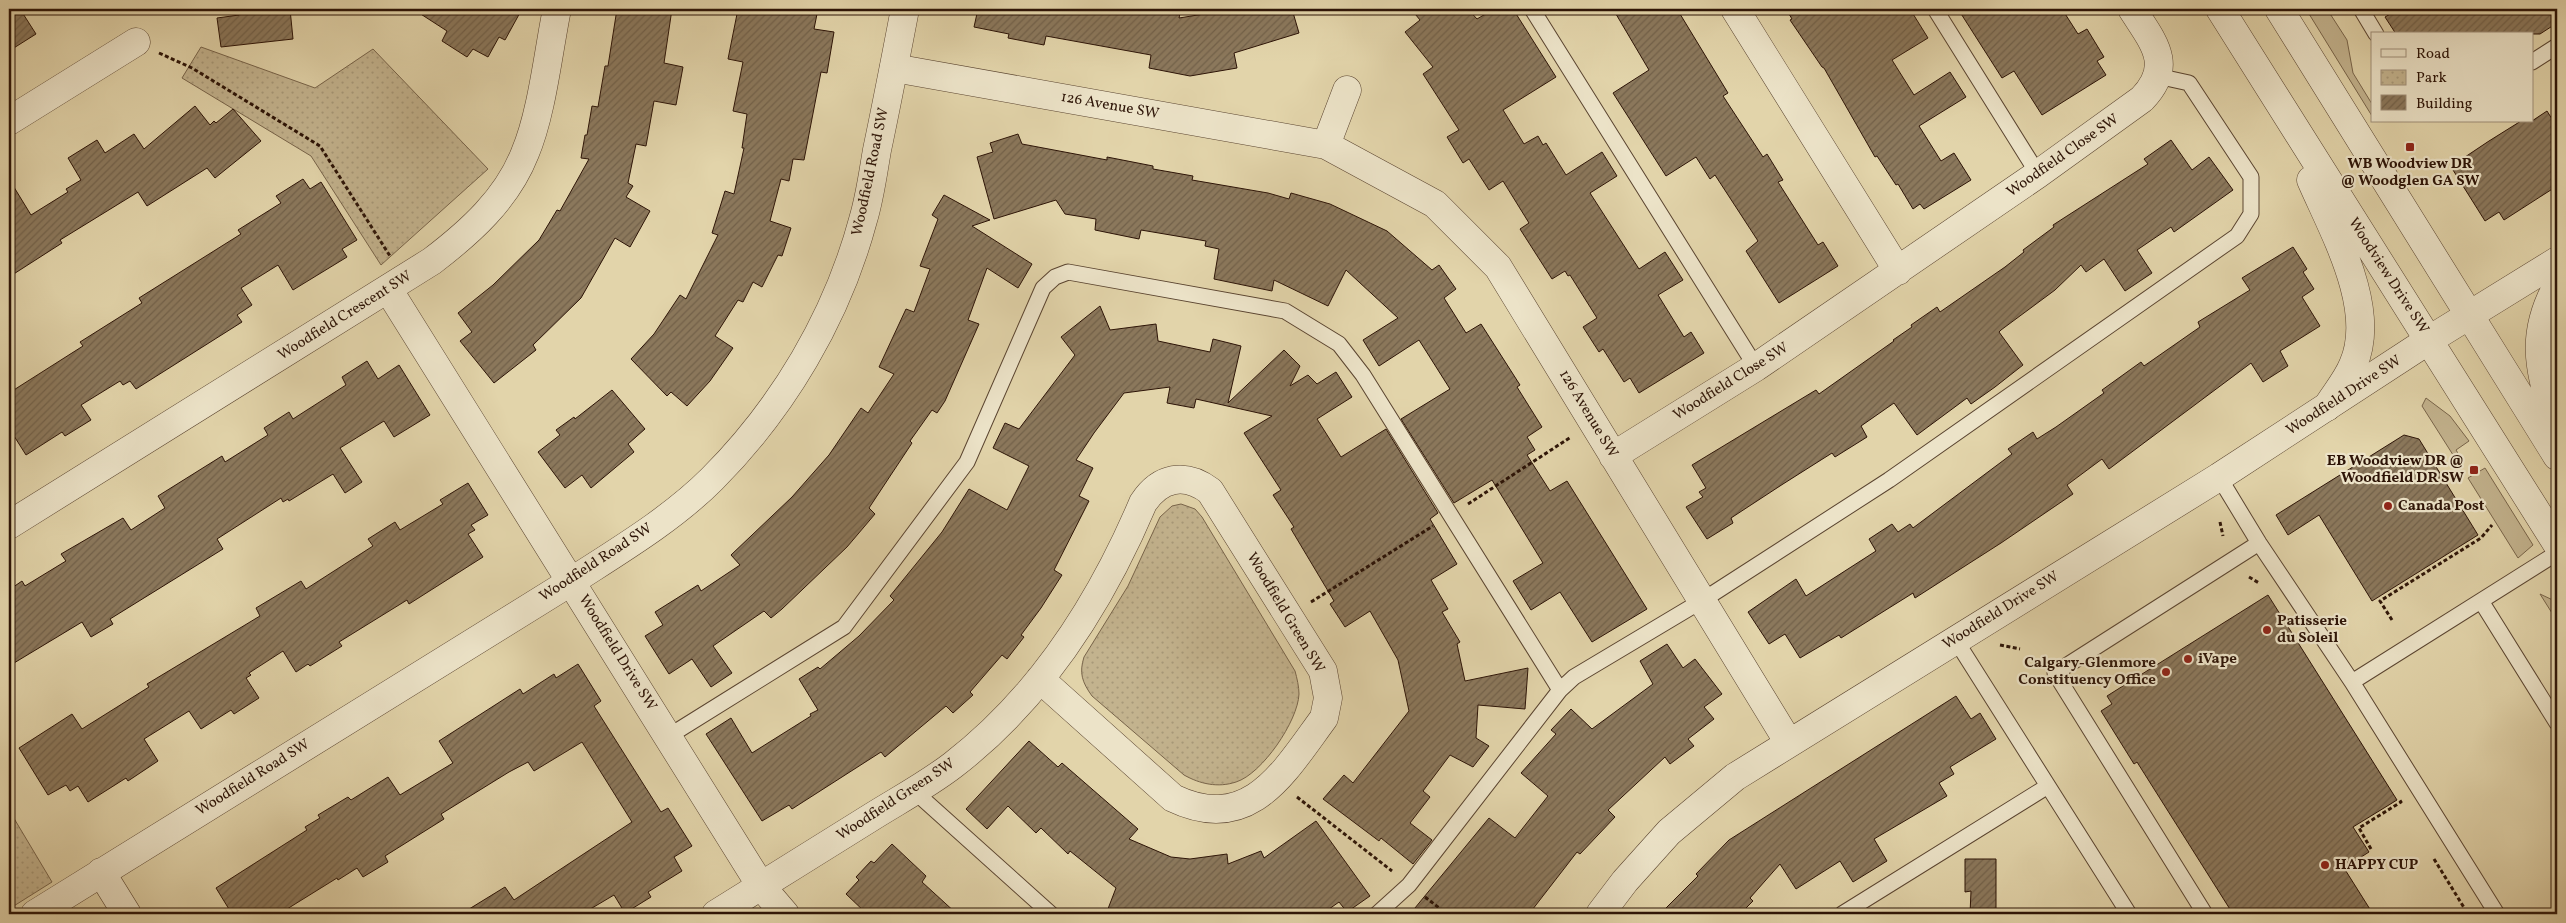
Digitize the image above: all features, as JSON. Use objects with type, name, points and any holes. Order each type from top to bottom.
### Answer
[{"type":"street","name":"Woodfield Crescent SW","points":[[9,525],[388,289],[432,261],[466,235],[491,209],[515,174],[532,133],[557,9]]},
{"type":"street","name":"Woodfield Road SW","points":[[35,914],[67,905],[101,872],[572,581],[636,539],[712,479],[753,433],[788,387],[820,330],[850,262],[864,219],[905,9]]},
{"type":"street","points":[[1735,9],[1898,271]]},
{"type":"street","points":[[2132,9],[2156,47],[2160,67],[2158,76]]},
{"type":"street","name":"Woodview Drive SW","points":[[2220,9],[2557,544]]},
{"type":"street","points":[[2279,9],[2557,456]]},
{"type":"street","points":[[9,121],[136,42]]},
{"type":"street","name":"126 Avenue SW","points":[[894,68],[1326,145],[1434,204],[1498,267],[1789,743]]},
{"type":"street","name":"Woodfield Close SW","points":[[1613,456],[1756,368],[2038,174],[2142,99],[2155,86],[2158,76]]},
{"type":"street","points":[[1326,145],[1347,90]]},
{"type":"street","points":[[2280,107],[2349,268],[2360,317],[2359,347],[2353,365],[2327,407]]},
{"type":"street","name":"Woodfield Drive SW","points":[[1600,914],[1625,881],[1669,832],[1735,777],[2219,477],[2429,340],[2557,260]]},
{"type":"street","points":[[2557,286],[2546,305],[2540,329],[2539,362],[2557,430]]},
{"type":"street","name":"Woodfield Drive SW","points":[[388,289],[762,886],[785,914]]},
{"type":"street","name":"Woodfield Green SW","points":[[716,914],[953,765],[1008,714],[1040,679],[1100,594],[1151,491],[1169,480],[1182,479],[1201,484],[1213,497],[1323,671],[1326,682],[1327,706],[1324,718],[1276,781],[1257,798],[1234,807],[1196,808],[1173,798],[1040,679]]},
{"type":"street","points":[[101,872],[127,914]]},
{"type":"lane","points":[[1532,9],[1756,368]]},
{"type":"lane","points":[[1936,9],[2038,174]]},
{"type":"lane","points":[[2361,9],[2375,32]]},
{"type":"lane","points":[[2534,61],[2557,46]]},
{"type":"lane","points":[[1378,914],[1409,885],[1560,690],[1574,677],[1703,600],[1889,480],[2237,236],[2251,214],[2251,177],[2189,83],[2158,76]]},
{"type":"lane","points":[[669,736],[844,627],[967,462],[1043,288],[1055,277],[1068,272],[1286,311],[1339,344],[1363,375],[1560,690]]},
{"type":"lane","points":[[2219,477],[2259,543],[2352,682],[2497,914]]},
{"type":"lane","points":[[2205,914],[2055,673],[2259,543]]},
{"type":"lane","points":[[2352,682],[2557,553]]},
{"type":"lane","points":[[2481,601],[2557,723]]},
{"type":"lane","points":[[1955,639],[2129,914]]},
{"type":"lane","points":[[1842,914],[2048,786]]},
{"type":"lane","points":[[914,791],[1051,914]]},
{"type":"path","points":[[136,42],[192,68],[320,146],[392,261]]},
{"type":"path","points":[[2392,620],[2380,601],[2481,538],[2492,525]]},
{"type":"path","points":[[2249,577],[2262,586]]},
{"type":"path","points":[[1992,643],[2020,649]]},
{"type":"path","points":[[1276,781],[1447,914]]},
{"type":"path","points":[[2371,848],[2358,828],[2401,802],[2396,794]]},
{"type":"path","points":[[2434,859],[2468,914]]},
{"type":"green space","points":[[2306,9],[2327,9],[2347,40],[2353,73],[2371,102],[2371,114]]},
{"type":"green space","points":[[201,47],[315,88],[373,49],[488,169],[381,265],[311,156],[182,78]]},
{"type":"green space","points":[[2426,398],[2450,416],[2469,441],[2456,450],[2459,455],[2455,458],[2422,406]]},
{"type":"green space","points":[[2485,468],[2533,545],[2518,558],[2468,478]]},
{"type":"green space","points":[[1181,504],[1195,509],[1202,517],[1295,671],[1298,682],[1299,694],[1297,705],[1277,745],[1257,769],[1236,782],[1223,785],[1196,781],[1184,775],[1092,696],[1082,677],[1084,657],[1128,586],[1160,517],[1172,506]]},
{"type":"green space","points":[[2540,594],[2557,602],[2557,621]]},
{"type":"green space","points":[[9,810],[52,882],[9,909]]},
{"type":"building","points":[[9,9],[20,9],[36,34],[9,51]]},
{"type":"building","points":[[238,9],[290,9],[293,39],[221,47],[217,18],[239,15]]},
{"type":"building","points":[[413,9],[522,9],[505,40],[499,37],[488,57],[473,49],[467,57],[442,41],[447,31]]},
{"type":"building","points":[[617,9],[672,9],[664,63],[683,67],[676,105],[654,101],[646,146],[636,144],[628,183],[633,186],[626,197],[650,211],[630,247],[615,238],[581,298],[533,345],[536,350],[494,383],[460,341],[472,332],[458,313],[493,285],[539,240],[557,210],[560,211],[589,159],[581,158],[585,135],[587,135],[592,106],[598,107],[605,66],[608,66]]},
{"type":"building","points":[[738,9],[818,9],[814,29],[834,32],[827,73],[821,72],[804,160],[793,159],[789,181],[781,179],[770,221],[791,228],[782,256],[778,255],[762,287],[753,282],[743,302],[738,300],[715,336],[733,348],[710,381],[687,406],[671,392],[667,396],[631,359],[654,334],[680,295],[686,299],[718,235],[712,233],[725,191],[734,194],[744,148],[742,148],[747,114],[733,111],[743,62],[728,59]]},
{"type":"building","points":[[978,9],[1181,9],[1179,18],[1235,9],[1292,9],[1299,33],[1234,53],[1237,68],[1190,76],[1149,68],[1151,55],[1046,36],[1044,45],[1008,38],[1009,34],[974,27]]},
{"type":"building","points":[[1411,9],[1468,9],[1477,19],[1494,9],[1513,9],[1556,77],[1503,110],[1524,144],[1538,136],[1543,145],[1546,143],[1566,175],[1602,152],[1617,176],[1590,193],[1639,269],[1665,252],[1683,280],[1658,295],[1684,337],[1691,332],[1704,353],[1639,393],[1630,378],[1624,382],[1603,349],[1599,352],[1583,327],[1597,318],[1570,275],[1568,276],[1565,271],[1552,279],[1520,229],[1529,223],[1503,181],[1489,190],[1469,159],[1463,163],[1447,137],[1459,130],[1423,74],[1433,67],[1405,32],[1420,20]]},
{"type":"building","points":[[1613,9],[1677,9],[1728,93],[1723,96],[1763,157],[1767,154],[1783,180],[1778,182],[1818,245],[1823,242],[1838,266],[1779,303],[1746,251],[1758,241],[1715,175],[1710,179],[1696,157],[1666,176],[1613,93],[1649,70]]},
{"type":"building","points":[[1786,9],[1910,9],[1928,38],[1892,60],[1914,95],[1950,72],[1966,97],[1919,126],[1941,161],[1954,153],[1971,180],[1924,209],[1920,204],[1913,209],[1898,184],[1896,185],[1877,156],[1875,157],[1824,68],[1790,20],[1792,19]]},
{"type":"building","points":[[1958,9],[2062,9],[2078,34],[2087,29],[2104,57],[2097,61],[2106,75],[2042,115],[2014,71],[2002,78]]},
{"type":"building","points":[[2399,9],[2557,9],[2557,23],[2540,34],[2534,34],[2534,32],[2395,32],[2385,17]]},
{"type":"building","points":[[195,106],[210,125],[214,121],[216,123],[233,109],[261,141],[215,178],[207,168],[147,206],[138,192],[60,240],[62,243],[9,277],[9,179],[31,215],[68,192],[66,189],[81,180],[68,158],[97,140],[105,153],[134,134],[144,149]]},
{"type":"building","points":[[2547,111],[2557,127],[2557,186],[2504,220],[2499,212],[2485,221],[2453,170],[2468,161],[2465,157],[2519,122],[2534,122],[2534,120]]},
{"type":"building","points":[[1018,134],[1022,144],[1107,160],[1107,157],[1153,166],[1153,169],[1193,176],[1192,180],[1268,193],[1289,199],[1291,193],[1330,204],[1387,231],[1432,270],[1439,265],[1456,289],[1444,298],[1466,333],[1481,324],[1520,385],[1517,387],[1542,427],[1527,437],[1535,450],[1527,455],[1550,491],[1567,481],[1647,609],[1592,642],[1560,592],[1531,610],[1513,581],[1543,563],[1492,480],[1454,503],[1401,419],[1450,389],[1419,340],[1379,366],[1363,340],[1398,318],[1346,270],[1328,306],[1274,280],[1272,291],[1214,279],[1219,249],[1205,246],[1206,241],[1141,230],[1139,239],[1095,230],[1096,219],[1065,214],[1056,200],[994,219],[977,157],[993,152],[990,143]]},
{"type":"building","points":[[2171,140],[2192,170],[2209,157],[2233,190],[2174,232],[2171,227],[2137,250],[2152,273],[2125,291],[2104,259],[2086,272],[2081,265],[2055,290],[1999,332],[2023,365],[1995,387],[1971,404],[1967,398],[1917,435],[1894,403],[1861,426],[1867,437],[1835,457],[1832,453],[1783,484],[1731,518],[1733,523],[1707,539],[1686,507],[1703,497],[1699,492],[1706,488],[1692,465],[1816,390],[1819,394],[1894,341],[1912,327],[1911,325],[1937,307],[1940,312],[2005,267],[2024,252],[2023,250],[2054,227],[2053,225],[2148,164],[2144,159]]},
{"type":"building","points":[[303,179],[310,189],[321,182],[357,240],[342,249],[347,257],[293,290],[278,265],[241,288],[252,305],[237,315],[242,322],[136,389],[130,381],[123,385],[120,381],[81,405],[91,420],[65,436],[62,432],[26,455],[9,428],[9,393],[83,346],[80,342],[142,303],[139,298],[241,234],[238,230],[281,203],[276,196]]},
{"type":"building","points":[[944,195],[990,220],[972,226],[1032,264],[1018,288],[987,268],[968,320],[979,324],[945,401],[937,413],[932,410],[910,441],[912,443],[869,508],[875,514],[847,547],[771,618],[764,611],[713,646],[732,673],[711,687],[692,659],[669,674],[645,636],[663,625],[655,612],[698,585],[701,591],[740,565],[731,555],[792,497],[829,455],[861,408],[868,413],[894,374],[879,367],[906,309],[914,312],[930,269],[920,266],[938,219],[932,215]]},
{"type":"building","points":[[2293,247],[2307,269],[2303,272],[2314,289],[2302,297],[2320,326],[2280,351],[2288,366],[2263,382],[2251,363],[2109,469],[2102,459],[2067,485],[2073,494],[2001,543],[1915,598],[1913,593],[1841,638],[1839,635],[1800,658],[1785,634],[1769,644],[1748,612],[1796,579],[1806,596],[1876,551],[1869,539],[1892,524],[1898,532],[1910,524],[1913,528],[2012,454],[2008,449],[2033,432],[2037,439],[2056,427],[2104,393],[2102,390],[2141,362],[2144,366],[2200,327],[2198,322],[2250,290],[2242,278]]},
{"type":"building","points":[[1100,306],[1110,330],[1156,324],[1158,341],[1210,352],[1213,339],[1241,346],[1228,403],[1284,350],[1300,366],[1290,386],[1308,375],[1317,384],[1336,372],[1352,397],[1317,419],[1341,457],[1386,429],[1438,513],[1430,519],[1457,564],[1431,580],[1448,609],[1442,612],[1460,642],[1457,644],[1465,681],[1528,668],[1525,709],[1478,705],[1476,738],[1489,746],[1473,767],[1450,755],[1423,791],[1430,797],[1410,823],[1432,840],[1413,864],[1381,838],[1379,841],[1323,799],[1344,775],[1353,783],[1409,711],[1398,660],[1370,611],[1345,627],[1330,604],[1334,601],[1291,529],[1294,527],[1273,495],[1281,490],[1244,433],[1272,416],[1196,399],[1194,408],[1167,403],[1170,387],[1124,393],[1076,460],[1093,468],[1079,496],[1089,501],[1054,570],[1062,575],[1021,635],[1024,637],[1007,659],[1002,655],[970,692],[973,695],[953,713],[946,706],[885,757],[881,752],[792,809],[789,805],[762,821],[706,734],[731,718],[752,753],[811,716],[810,714],[818,710],[799,679],[818,667],[820,669],[859,636],[894,600],[890,596],[942,532],[969,489],[1007,510],[1029,466],[993,448],[1005,423],[1019,429],[1075,355],[1061,337]]},
{"type":"building","points":[[367,361],[378,379],[399,365],[430,415],[394,437],[384,421],[340,448],[362,482],[345,493],[333,474],[289,501],[288,499],[283,502],[281,498],[217,539],[223,549],[110,619],[113,624],[91,637],[82,622],[9,666],[9,590],[22,581],[25,586],[66,561],[61,554],[123,518],[131,530],[165,508],[158,496],[222,456],[225,462],[268,435],[264,428],[289,412],[293,419],[346,385],[342,377]]},
{"type":"building","points":[[612,390],[645,429],[628,444],[634,452],[591,488],[582,475],[565,488],[538,452],[560,435],[556,430],[574,417],[575,419]]},
{"type":"building","points":[[2404,435],[2419,439],[2478,535],[2372,601],[2319,515],[2288,535],[2276,515]]},
{"type":"building","points":[[468,483],[488,515],[471,525],[475,530],[468,534],[483,557],[409,604],[407,600],[339,642],[342,646],[310,666],[308,664],[296,672],[283,651],[249,673],[251,675],[246,678],[259,698],[234,714],[231,710],[201,729],[189,711],[144,739],[158,761],[128,781],[126,778],[88,802],[78,786],[70,791],[66,785],[48,795],[19,748],[72,714],[82,729],[149,687],[147,684],[260,616],[256,608],[301,581],[306,589],[373,546],[368,539],[395,522],[400,530],[443,504],[440,500]]},
{"type":"building","points":[[2268,595],[2397,800],[2353,827],[2369,852],[2344,868],[2373,914],[2233,914],[2137,762],[2134,764],[2101,711],[2112,704],[2107,696]]},
{"type":"building","points":[[1667,644],[1683,668],[1695,659],[1722,694],[1704,707],[1714,719],[1688,739],[1694,746],[1670,764],[1665,757],[1608,810],[1615,817],[1580,854],[1577,852],[1529,914],[1410,914],[1489,818],[1515,838],[1548,796],[1521,773],[1556,734],[1551,730],[1571,709],[1592,729],[1653,684],[1640,661]]},
{"type":"building","points":[[578,664],[601,701],[594,706],[661,812],[668,808],[692,846],[674,857],[682,871],[648,892],[651,897],[625,913],[614,895],[582,914],[461,914],[505,887],[514,900],[632,822],[582,742],[534,771],[528,762],[509,772],[441,814],[444,819],[385,856],[388,862],[363,877],[357,868],[338,880],[337,878],[279,914],[232,914],[216,888],[307,830],[305,827],[320,818],[318,815],[348,797],[351,800],[388,777],[400,795],[453,763],[439,741],[520,689],[523,694],[554,674],[556,678]]},
{"type":"building","points":[[1956,696],[1971,719],[1980,713],[1996,739],[1950,767],[1954,774],[1939,783],[1947,796],[1874,839],[1887,861],[1853,882],[1840,861],[1796,889],[1780,864],[1750,898],[1753,901],[1740,914],[1660,914],[1698,876],[1696,874],[1729,840]]},
{"type":"building","points":[[1029,741],[1058,767],[1062,763],[1138,829],[1129,839],[1171,857],[1190,859],[1227,854],[1228,864],[1261,851],[1264,858],[1316,821],[1370,896],[1347,912],[1339,902],[1322,914],[1255,914],[1252,909],[1211,914],[1106,914],[1116,888],[1070,851],[1068,854],[1041,828],[1036,833],[1008,806],[987,829],[966,809]]},
{"type":"building","points":[[892,844],[926,876],[922,882],[957,914],[867,914],[846,894],[859,880],[856,877],[871,861],[874,863]]},
{"type":"building","points":[[1965,859],[1996,859],[1996,914],[1970,914],[1971,891],[1965,892]]},
{"type":"place","name":"WB Woodview DR @ Woodglen GA SW","points":[[2410,147]]},
{"type":"place","name":"EB Woodview DR @ Woodfield DR SW","points":[[2474,470]]},
{"type":"place","name":"Canada Post","points":[[2388,506]]},
{"type":"place","name":"Patisserie du Soleil","points":[[2267,630]]},
{"type":"place","name":"iVape","points":[[2188,659]]},
{"type":"place","name":"Calgary-Glenmore Constituency Office","points":[[2166,672]]},
{"type":"place","name":"HAPPY CUP","points":[[2325,865]]}]
